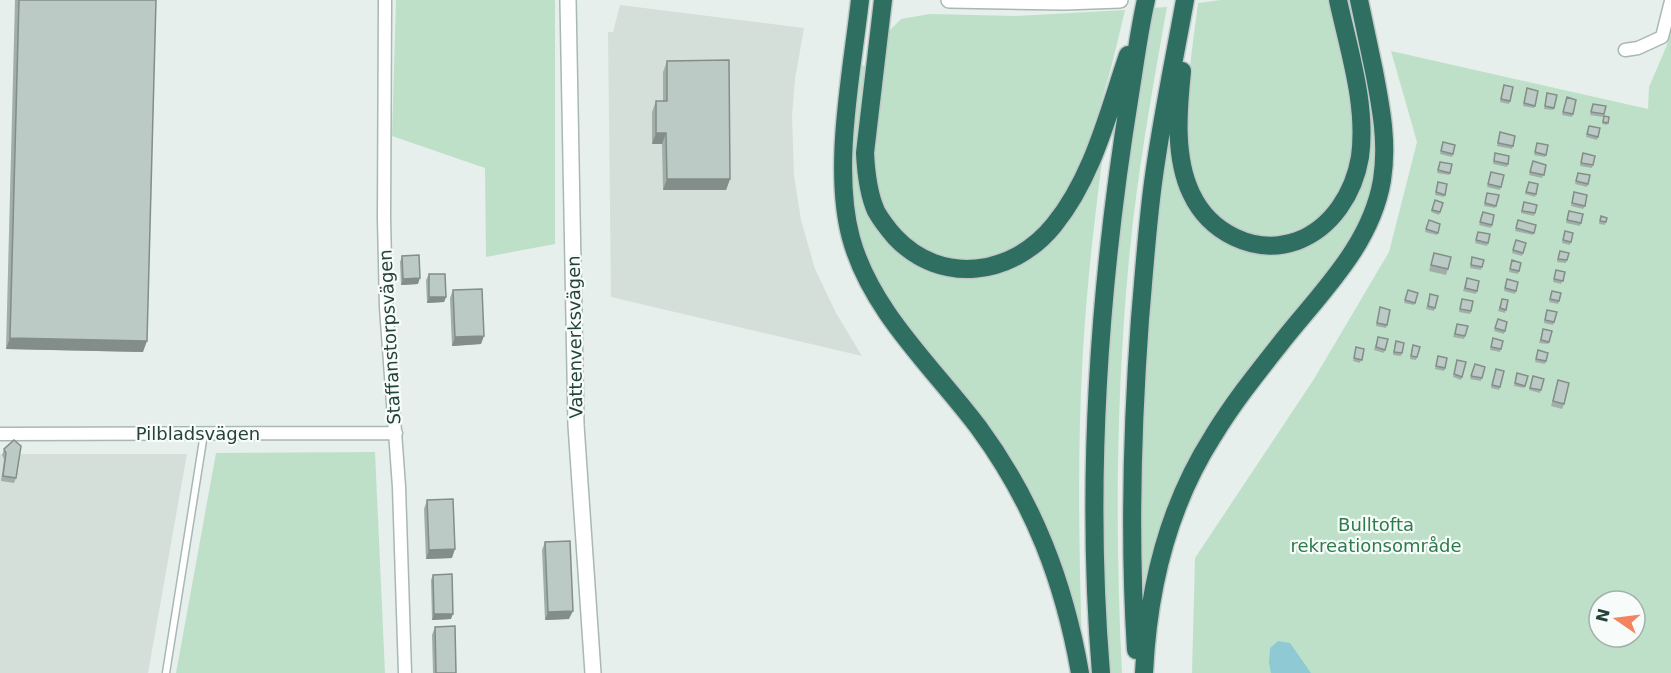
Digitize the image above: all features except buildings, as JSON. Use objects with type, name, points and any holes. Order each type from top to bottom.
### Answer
[{"type":"highway","points":[[860,0],[848,99],[844,161],[845,202],[851,240],[867,279],[885,309],[979,428],[1019,489],[1055,572],[1080,673]]},
{"type":"highway","points":[[883,0],[865,153],[871,195],[877,212],[889,230],[902,243],[917,255],[932,262],[962,269],[977,269],[1003,263],[1025,253],[1044,237],[1065,210],[1094,152],[1145,4]]},
{"type":"highway","points":[[1137,673],[1132,535],[1136,371],[1153,183],[1185,0]]},
{"type":"highway","points":[[1192,0],[1180,89],[1180,136],[1184,173],[1190,190],[1206,217],[1231,236],[1247,242],[1280,244],[1297,241],[1326,223],[1348,195],[1360,158],[1362,135],[1359,97],[1338,0]]},
{"type":"highway","points":[[1144,673],[1147,625],[1160,555],[1182,494],[1195,467],[1230,410],[1345,264],[1363,233],[1378,196],[1384,163],[1383,121],[1359,0]]},
{"type":"highway","points":[[1101,673],[1095,538],[1098,378],[1117,174],[1145,4]]},
{"type":"street","name":"Staffanstorpsvägen","points":[[385,0],[386,308],[399,487],[405,673]]},
{"type":"street","name":"Vattenverksvägen","points":[[568,0],[576,425],[593,673]]},
{"type":"street","points":[[949,0],[1120,0]]},
{"type":"street","points":[[1625,50],[1638,48],[1662,37],[1671,1]]},
{"type":"street","name":"Pilbladsvägen","points":[[0,434],[396,433]]},
{"type":"lane","points":[[166,673],[204,434]]},
{"type":"shaded area","points":[[620,5],[804,28],[795,79],[792,116],[794,175],[801,220],[815,269],[836,313],[862,356],[611,297],[608,32],[613,32]]},
{"type":"shaded area","points":[[0,454],[187,454],[148,673],[0,673]]},
{"type":"green space","points":[[396,0],[555,0],[555,244],[486,257],[485,168],[392,136]]},
{"type":"green space","points":[[1221,0],[1329,0],[1330,2],[1350,110],[1352,152],[1340,192],[1323,213],[1301,228],[1277,235],[1252,234],[1229,224],[1209,206],[1194,179],[1189,160],[1187,116],[1198,3]]},
{"type":"green space","points":[[1167,7],[1150,102],[1129,259],[1121,362],[1118,466],[1118,570],[1122,673],[1107,673],[1103,597],[1104,420],[1115,252],[1152,8]]},
{"type":"green space","points":[[1125,10],[1105,90],[1086,146],[1062,197],[1039,228],[1020,244],[1010,249],[999,254],[974,259],[956,259],[941,255],[923,247],[902,232],[886,211],[881,199],[876,186],[873,160],[887,33],[901,19],[930,14],[1016,16]]},
{"type":"green space","name":"Bulltofta rekreationsområde","points":[[1671,28],[1671,673],[1192,673],[1195,558],[1314,379],[1389,252],[1417,142],[1391,51],[1648,109],[1649,87],[1667,45]]},
{"type":"green space","points":[[1361,44],[1371,91],[1378,150],[1374,184],[1366,210],[1340,259],[1231,397],[1141,620],[1140,422],[1160,183],[1172,112],[1183,194],[1271,253],[1353,201],[1354,45]]},
{"type":"green space","points":[[859,65],[867,66],[857,152],[858,180],[864,201],[890,244],[908,260],[932,271],[963,277],[995,276],[1025,263],[1048,243],[1104,146],[1089,274],[1081,388],[1079,500],[1082,648],[1064,575],[894,310],[867,264],[853,218],[850,154]]},
{"type":"green space","points":[[375,452],[385,673],[176,673],[216,453]]},
{"type":"water","points":[[1278,641],[1290,643],[1311,673],[1271,673],[1270,648]]}]
